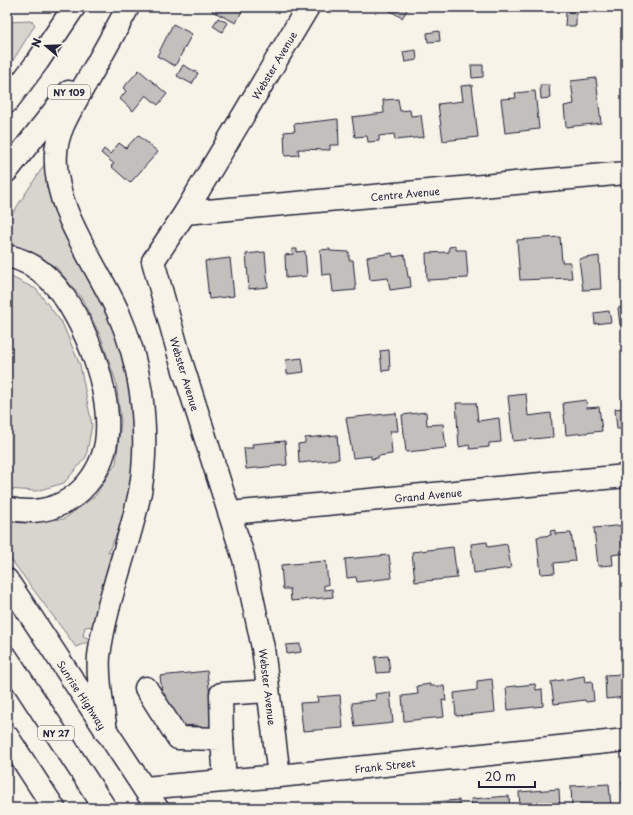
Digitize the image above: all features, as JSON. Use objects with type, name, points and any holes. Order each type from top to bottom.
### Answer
[{"type":"main road","points":[[7,102],[38,61],[74,7]]},
{"type":"main road","name":"Webster Avenue","points":[[279,776],[263,648],[244,559],[180,358],[153,261],[185,213],[308,7]]},
{"type":"main road","points":[[106,732],[100,686],[99,658],[105,624],[140,490],[144,450],[144,418],[138,376],[129,343],[118,312],[61,196],[57,174],[56,154],[62,128],[128,8]]},
{"type":"main road","name":"NY 109","points":[[7,171],[60,103],[128,8]]},
{"type":"main road","name":"Centre Avenue","points":[[185,213],[626,173]]},
{"type":"main road","points":[[7,256],[24,261],[41,271],[62,293],[76,316],[89,344],[100,377],[107,430],[105,449],[98,468],[86,485],[74,496],[60,505],[39,511],[7,508]]},
{"type":"main road","name":"Grand Avenue","points":[[230,513],[626,476]]},
{"type":"main road","name":"Sunrise Highway","points":[[7,580],[157,808]]},
{"type":"main road","name":"NY 27","points":[[7,658],[106,808]]},
{"type":"main road","points":[[146,688],[178,738],[222,739]]},
{"type":"main road","points":[[225,780],[221,694],[268,691]]},
{"type":"main road","points":[[7,736],[54,808]]},
{"type":"main road","name":"Frank Street","points":[[144,788],[279,776],[626,740]]},
{"type":"shaded area","points":[[32,21],[35,25],[7,70],[7,22]]},
{"type":"shaded area","points":[[48,159],[59,218],[116,334],[133,395],[136,434],[133,474],[124,519],[108,552],[115,554],[94,626],[85,627],[83,636],[92,640],[76,647],[7,554],[7,518],[22,521],[64,519],[95,496],[116,463],[121,422],[116,382],[101,337],[81,297],[57,268],[26,250],[7,246],[7,222]]},
{"type":"shaded area","points":[[7,275],[36,289],[62,323],[80,365],[92,425],[86,457],[64,483],[36,491],[7,489]]},
{"type":"building","points":[[214,7],[244,7],[236,23],[212,11]]},
{"type":"building","points":[[384,7],[409,7],[402,18]]},
{"type":"building","points":[[566,12],[576,12],[576,26],[565,26]]},
{"type":"building","points":[[218,18],[228,23],[222,32],[213,26]]},
{"type":"building","points":[[173,24],[192,34],[175,66],[157,56]]},
{"type":"building","points":[[439,31],[440,41],[428,42],[427,33]]},
{"type":"building","points":[[416,50],[417,60],[405,62],[403,52]]},
{"type":"building","points":[[183,65],[198,73],[192,84],[177,76]]},
{"type":"building","points":[[471,65],[483,65],[483,77],[472,78]]},
{"type":"building","points":[[139,70],[167,94],[158,105],[146,95],[133,111],[120,99],[126,91],[123,88]]},
{"type":"building","points":[[596,78],[601,123],[566,127],[564,106],[574,104],[571,81]]},
{"type":"building","points":[[472,85],[478,137],[443,141],[438,104],[463,101],[461,86]]},
{"type":"building","points":[[540,85],[549,85],[550,98],[541,99]]},
{"type":"building","points":[[535,91],[539,129],[505,133],[501,99],[516,98],[515,93]]},
{"type":"building","points":[[398,99],[400,111],[410,110],[411,116],[421,115],[424,137],[395,140],[394,134],[379,136],[379,141],[368,142],[367,136],[355,137],[352,117],[384,113],[383,100]]},
{"type":"building","points":[[338,119],[339,145],[330,145],[330,150],[298,149],[299,155],[285,156],[284,132],[295,131],[294,124]]},
{"type":"building","points":[[138,135],[158,152],[130,183],[111,166],[114,164],[101,153],[104,149],[110,154],[119,143],[126,148]]},
{"type":"building","points":[[560,237],[562,262],[570,262],[572,278],[520,280],[517,240]]},
{"type":"building","points":[[456,246],[456,250],[466,250],[468,278],[427,280],[426,253],[449,252],[449,247]]},
{"type":"building","points":[[292,249],[297,249],[297,252],[305,251],[307,276],[286,278],[285,255],[293,254]]},
{"type":"building","points":[[330,249],[330,251],[349,252],[349,260],[353,260],[356,290],[333,292],[331,274],[322,275],[320,250]]},
{"type":"building","points":[[265,252],[268,287],[249,289],[246,254]]},
{"type":"building","points":[[392,253],[393,257],[405,255],[411,287],[390,290],[388,278],[370,280],[367,257]]},
{"type":"building","points":[[599,256],[601,289],[583,290],[579,259]]},
{"type":"building","points":[[230,258],[234,296],[209,299],[205,261]]},
{"type":"building","points":[[626,307],[626,324],[620,325],[618,308]]},
{"type":"building","points":[[609,311],[611,322],[595,324],[594,313]]},
{"type":"building","points":[[389,350],[390,370],[382,371],[380,351]]},
{"type":"building","points":[[302,358],[304,372],[287,374],[286,360]]},
{"type":"building","points":[[526,394],[528,416],[551,413],[553,437],[513,441],[508,396]]},
{"type":"building","points":[[626,399],[626,429],[617,429],[615,409],[623,408],[622,400]]},
{"type":"building","points":[[586,400],[587,408],[599,407],[602,431],[566,435],[563,403]]},
{"type":"building","points":[[456,403],[476,403],[478,421],[499,418],[501,442],[489,443],[489,447],[470,449],[469,445],[459,447]]},
{"type":"building","points":[[426,412],[427,425],[443,424],[446,448],[406,452],[402,415]]},
{"type":"building","points":[[396,413],[398,431],[390,431],[392,454],[378,456],[378,458],[371,459],[371,456],[353,458],[346,418]]},
{"type":"building","points":[[337,435],[339,459],[299,463],[298,444],[305,443],[305,438]]},
{"type":"building","points":[[285,441],[287,465],[246,469],[244,448],[253,448],[252,444]]},
{"type":"building","points":[[626,525],[626,553],[612,555],[613,565],[598,566],[594,528]]},
{"type":"building","points":[[555,530],[555,534],[571,533],[575,561],[554,563],[555,573],[541,574],[537,537],[551,535],[550,531]]},
{"type":"building","points":[[487,542],[488,547],[507,544],[511,568],[474,573],[471,544]]},
{"type":"building","points":[[453,547],[457,578],[415,582],[412,552]]},
{"type":"building","points":[[389,555],[392,578],[357,582],[356,577],[347,578],[345,559]]},
{"type":"building","points":[[326,561],[328,585],[324,585],[324,590],[332,589],[333,597],[291,601],[290,589],[283,589],[281,565]]},
{"type":"building","points":[[300,644],[301,652],[287,654],[286,645]]},
{"type":"building","points":[[388,656],[390,672],[377,673],[375,657]]},
{"type":"building","points":[[207,671],[213,721],[217,731],[198,733],[197,725],[183,726],[162,692],[160,676]]},
{"type":"building","points":[[626,674],[626,697],[606,699],[605,675]]},
{"type":"building","points":[[584,676],[585,682],[592,681],[594,701],[586,702],[585,700],[554,704],[551,682]]},
{"type":"building","points":[[492,679],[495,712],[456,716],[454,693],[477,690],[477,681]]},
{"type":"building","points":[[430,684],[430,686],[444,686],[446,701],[442,700],[444,717],[404,721],[402,696],[418,694],[417,686]]},
{"type":"building","points":[[535,684],[536,690],[542,689],[543,706],[508,710],[506,687]]},
{"type":"building","points":[[390,692],[393,723],[355,727],[352,703],[376,700],[375,694]]},
{"type":"building","points":[[340,695],[343,728],[303,731],[300,703],[318,702],[317,697]]},
{"type":"building","points":[[622,781],[626,781],[626,800],[624,800]]},
{"type":"building","points":[[609,784],[611,807],[572,808],[571,786]]},
{"type":"building","points":[[559,789],[560,808],[520,808],[519,792]]},
{"type":"building","points":[[509,796],[510,808],[472,808],[471,799]]},
{"type":"building","points":[[459,800],[460,808],[421,808],[420,803]]}]
